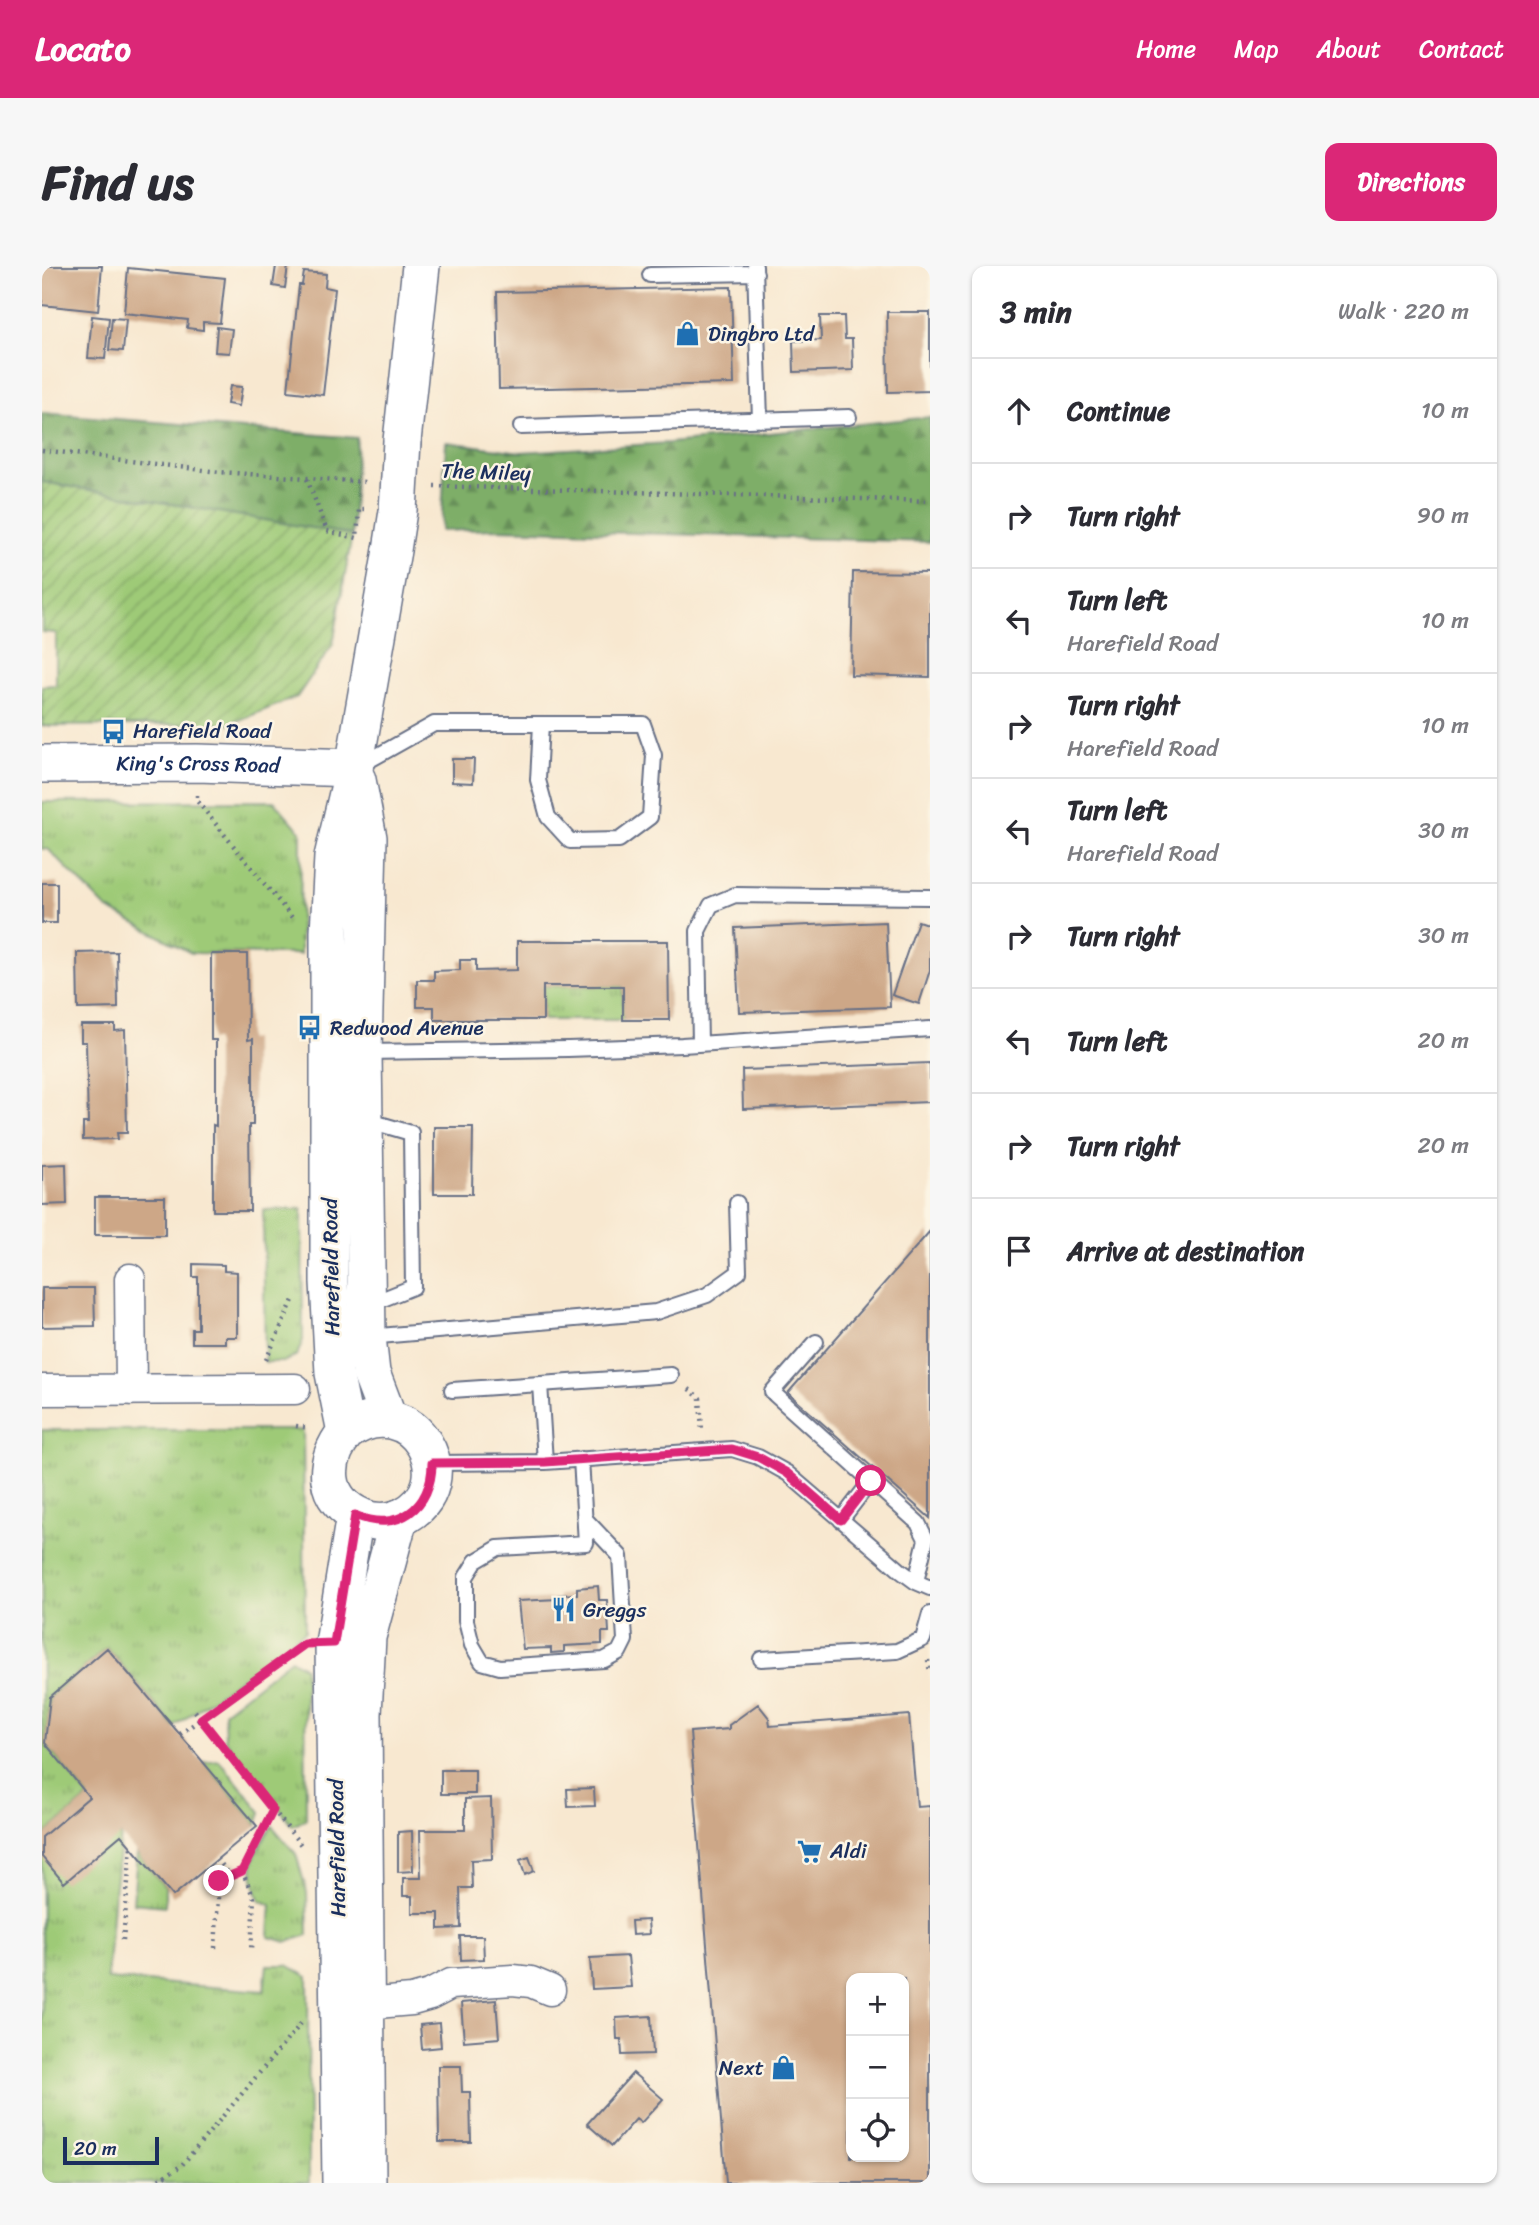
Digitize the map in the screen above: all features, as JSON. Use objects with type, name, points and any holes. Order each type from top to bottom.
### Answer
[{"type":"street","name":"Harefield Road","points":[[388,1418],[371,1373],[367,1321],[364,1120],[347,1052],[329,932],[333,857],[354,768],[398,511],[402,441],[421,266]]},
{"type":"street","name":"King's Cross Road","points":[[42,764],[354,768]]},
{"type":"street","name":"Harefield Road","points":[[346,1432],[334,1373],[329,1282],[347,1052],[368,838],[354,768]]},
{"type":"street","points":[[130,1279],[131,1390]]},
{"type":"street","points":[[42,1390],[295,1389]]},
{"type":"street","points":[[388,1418],[404,1423],[418,1433],[427,1447],[432,1463],[432,1477],[429,1490],[416,1507],[399,1518],[376,1521],[355,1515],[342,1505],[333,1491],[329,1475],[330,1459],[336,1444],[346,1432],[365,1420],[388,1418]]},
{"type":"street","name":"Harefield Road","points":[[355,1515],[334,1643],[337,1852],[367,2183]]},
{"type":"street","name":"Harefield Road","points":[[341,2183],[352,2010],[367,1637],[399,1518]]},
{"type":"street","points":[[352,2010],[412,2000],[430,1995],[451,1984],[513,1980],[531,1982],[551,1990]]},
{"type":"lane","points":[[650,275],[756,270],[760,420]]},
{"type":"lane","points":[[522,427],[849,417]]},
{"type":"lane","points":[[354,768],[434,724],[541,724],[643,724],[654,755],[650,817],[618,840],[570,841],[548,817],[538,780],[541,724]]},
{"type":"lane","points":[[700,1044],[698,931],[711,905],[735,895],[930,897]]},
{"type":"lane","points":[[347,1052],[700,1044],[930,1029]]},
{"type":"lane","points":[[367,1321],[656,1312],[706,1295],[739,1272],[737,1203]]},
{"type":"lane","points":[[816,1342],[772,1392],[918,1523],[926,1539],[923,1585]]},
{"type":"lane","points":[[452,1390],[671,1376]]},
{"type":"lane","points":[[540,1384],[545,1462]]},
{"type":"lane","points":[[432,1463],[545,1462],[732,1449],[758,1457],[787,1473],[923,1585]]},
{"type":"lane","points":[[581,1459],[584,1518],[586,1543],[498,1548],[476,1561],[466,1577],[466,1621],[472,1645],[482,1662],[500,1667],[604,1660],[619,1652],[625,1640],[620,1556],[584,1518]]},
{"type":"lane","points":[[841,1520],[871,1481]]},
{"type":"lane","points":[[761,1659],[897,1651],[923,1639],[930,1614]]},
{"type":"path","points":[[42,450],[219,472],[372,482]]},
{"type":"path","points":[[307,479],[327,531],[357,538]]},
{"type":"path","name":"The Miley","points":[[424,486],[930,502]]},
{"type":"path","points":[[197,764],[197,801],[300,928],[329,932]]},
{"type":"path","points":[[253,1389],[301,1283],[329,1282]]},
{"type":"path","points":[[671,1376],[700,1398],[703,1449]]},
{"type":"path","points":[[180,1734],[305,1644],[334,1643]]},
{"type":"path","points":[[195,1712],[307,1852],[337,1852]]},
{"type":"path","points":[[215,1948],[219,1881],[242,1871],[273,1810]]},
{"type":"path","points":[[123,1940],[131,1846]]},
{"type":"path","points":[[217,1859],[231,1876]]},
{"type":"path","points":[[242,1871],[254,1898],[251,1950]]},
{"type":"path","points":[[153,2183],[181,2166],[308,2015],[352,2010]]},
{"type":"green space","points":[[42,413],[357,438],[352,535],[42,482]]},
{"type":"green space","points":[[930,417],[930,542],[497,529],[441,531],[446,442],[521,452],[669,443]]},
{"type":"green space","points":[[42,482],[352,535],[333,644],[297,697],[230,724],[42,726],[42,686],[56,685],[56,633],[42,632]]},
{"type":"green space","points":[[274,801],[301,832],[300,954],[191,953],[106,908],[48,849],[42,849],[42,802]]},
{"type":"green space","points":[[543,986],[623,986],[623,1020],[543,1020]]},
{"type":"green space","points":[[302,1209],[303,1340],[297,1355],[283,1362],[265,1362],[263,1210]]},
{"type":"green space","points":[[42,1430],[303,1430],[305,1631],[174,1727],[107,1648],[50,1697],[45,1743],[89,1797],[42,1837]]},
{"type":"green space","points":[[291,1659],[305,1668],[306,1819],[293,1826],[225,1740],[224,1712]]},
{"type":"green space","points":[[219,1760],[261,1812],[257,1826],[203,1762]]},
{"type":"green space","points":[[272,1826],[296,1854],[307,1893],[308,1935],[286,1942],[269,1937],[271,1905],[260,1900],[252,1870],[256,1854]]},
{"type":"green space","points":[[121,1835],[107,1979],[264,1991],[267,1965],[287,1965],[308,1977],[309,2183],[42,2183],[42,1857]]},
{"type":"green space","points":[[137,1853],[165,1887],[165,1906],[133,1903]]},
{"type":"building","points":[[42,266],[102,266],[98,311],[42,305]]},
{"type":"building","points":[[276,266],[288,266],[285,288],[273,286]]},
{"type":"building","points":[[128,268],[225,278],[220,323],[203,322],[203,330],[187,328],[188,320],[124,313]]},
{"type":"building","points":[[304,272],[326,274],[325,287],[335,289],[323,395],[288,391],[299,285],[302,285]]},
{"type":"building","points":[[731,287],[734,384],[499,389],[497,292]]},
{"type":"building","points":[[887,312],[930,312],[930,391],[888,392]]},
{"type":"building","points":[[92,316],[109,318],[105,359],[88,358]]},
{"type":"building","points":[[820,316],[844,316],[845,339],[852,339],[853,370],[794,372],[793,341],[821,340]]},
{"type":"building","points":[[112,318],[126,319],[123,351],[109,350]]},
{"type":"building","points":[[217,327],[232,329],[229,353],[215,352]]},
{"type":"building","points":[[230,386],[242,387],[239,406],[227,404]]},
{"type":"building","points":[[853,572],[930,573],[930,677],[851,675]]},
{"type":"building","points":[[452,759],[474,759],[473,783],[452,782]]},
{"type":"building","points":[[42,883],[57,883],[57,923],[42,923]]},
{"type":"building","points":[[918,921],[930,925],[930,970],[919,1004],[892,995]]},
{"type":"building","points":[[886,922],[890,1007],[739,1012],[735,928]]},
{"type":"building","points":[[517,941],[668,941],[669,1020],[623,1020],[623,986],[543,986],[543,1020],[434,1020],[434,1007],[417,1007],[417,980],[434,980],[434,971],[460,970],[460,960],[476,960],[476,971],[517,970]]},
{"type":"building","points":[[117,952],[118,1008],[78,1009],[77,953]]},
{"type":"building","points":[[211,954],[247,954],[248,1040],[253,1039],[253,1125],[249,1125],[250,1211],[213,1211],[216,1040],[211,1040]]},
{"type":"building","points":[[81,1025],[115,1025],[115,1031],[125,1030],[127,1133],[117,1133],[118,1139],[83,1140],[83,1123],[88,1123],[86,1042],[81,1042]]},
{"type":"building","points":[[930,1063],[930,1102],[743,1109],[742,1070]]},
{"type":"building","points":[[434,1127],[473,1127],[472,1194],[434,1194]]},
{"type":"building","points":[[66,1164],[67,1204],[42,1205],[42,1165]]},
{"type":"building","points":[[95,1197],[165,1197],[165,1235],[95,1235]]},
{"type":"building","points":[[930,1231],[930,1518],[788,1393]]},
{"type":"building","points":[[193,1264],[224,1265],[224,1271],[237,1272],[237,1337],[225,1337],[225,1343],[192,1343],[192,1329],[198,1329],[198,1277],[193,1277]]},
{"type":"building","points":[[42,1288],[94,1288],[95,1326],[42,1327]]},
{"type":"building","name":"Greggs","points":[[598,1586],[599,1600],[607,1600],[609,1632],[602,1632],[602,1644],[564,1646],[564,1652],[551,1653],[551,1648],[523,1649],[518,1601],[558,1599],[558,1595],[577,1594],[577,1588]]},
{"type":"building","points":[[107,1648],[257,1826],[173,1896],[121,1835],[64,1883],[42,1857],[42,1837],[89,1797],[45,1743],[50,1697]]},
{"type":"building","points":[[758,1704],[769,1718],[770,1726],[909,1715],[917,1807],[930,1806],[930,2183],[726,2183],[690,1732],[729,1729],[729,1725]]},
{"type":"building","points":[[441,1770],[475,1770],[475,1794],[441,1794]]},
{"type":"building","points":[[594,1788],[595,1806],[568,1807],[567,1789]]},
{"type":"building","points":[[491,1798],[492,1859],[471,1860],[472,1888],[460,1888],[461,1928],[439,1929],[439,1913],[412,1913],[412,1896],[403,1896],[403,1878],[421,1878],[420,1830],[465,1830],[465,1799]]},
{"type":"building","points":[[412,1831],[413,1871],[398,1872],[398,1832]]},
{"type":"building","points":[[529,1857],[534,1871],[525,1875],[520,1860]]},
{"type":"building","points":[[648,1920],[649,1934],[632,1935],[631,1921]]},
{"type":"building","points":[[460,1936],[483,1936],[484,1959],[461,1960]]},
{"type":"building","points":[[628,1956],[631,1987],[592,1989],[590,1958]]},
{"type":"building","points":[[496,2000],[499,2038],[464,2041],[461,2003]]},
{"type":"building","points":[[651,2016],[653,2054],[622,2055],[621,2039],[617,2039],[616,2018]]},
{"type":"building","points":[[439,2023],[441,2047],[422,2049],[420,2025]]},
{"type":"building","points":[[438,2066],[461,2066],[462,2092],[470,2092],[471,2142],[439,2142]]},
{"type":"building","points":[[633,2073],[663,2099],[641,2123],[636,2119],[612,2146],[587,2124]]},
{"type":"place","name":"Dingbro Ltd","points":[[688,334]]},
{"type":"place","name":"Harefield Road","points":[[113,731]]},
{"type":"place","name":"Redwood Avenue","points":[[310,1028]]},
{"type":"place","name":"Greggs","points":[[563,1610]]},
{"type":"place","name":"Aldi","points":[[810,1851]]},
{"type":"place","name":"Next","points":[[784,2068]]},
{"type":"route","points":[[219,1881],[242,1871],[273,1810],[201,1719],[305,1644],[334,1643],[355,1515],[387,1521],[411,1512],[429,1490],[432,1463],[545,1462],[732,1449],[758,1457],[787,1473],[841,1520],[871,1481]]}]
